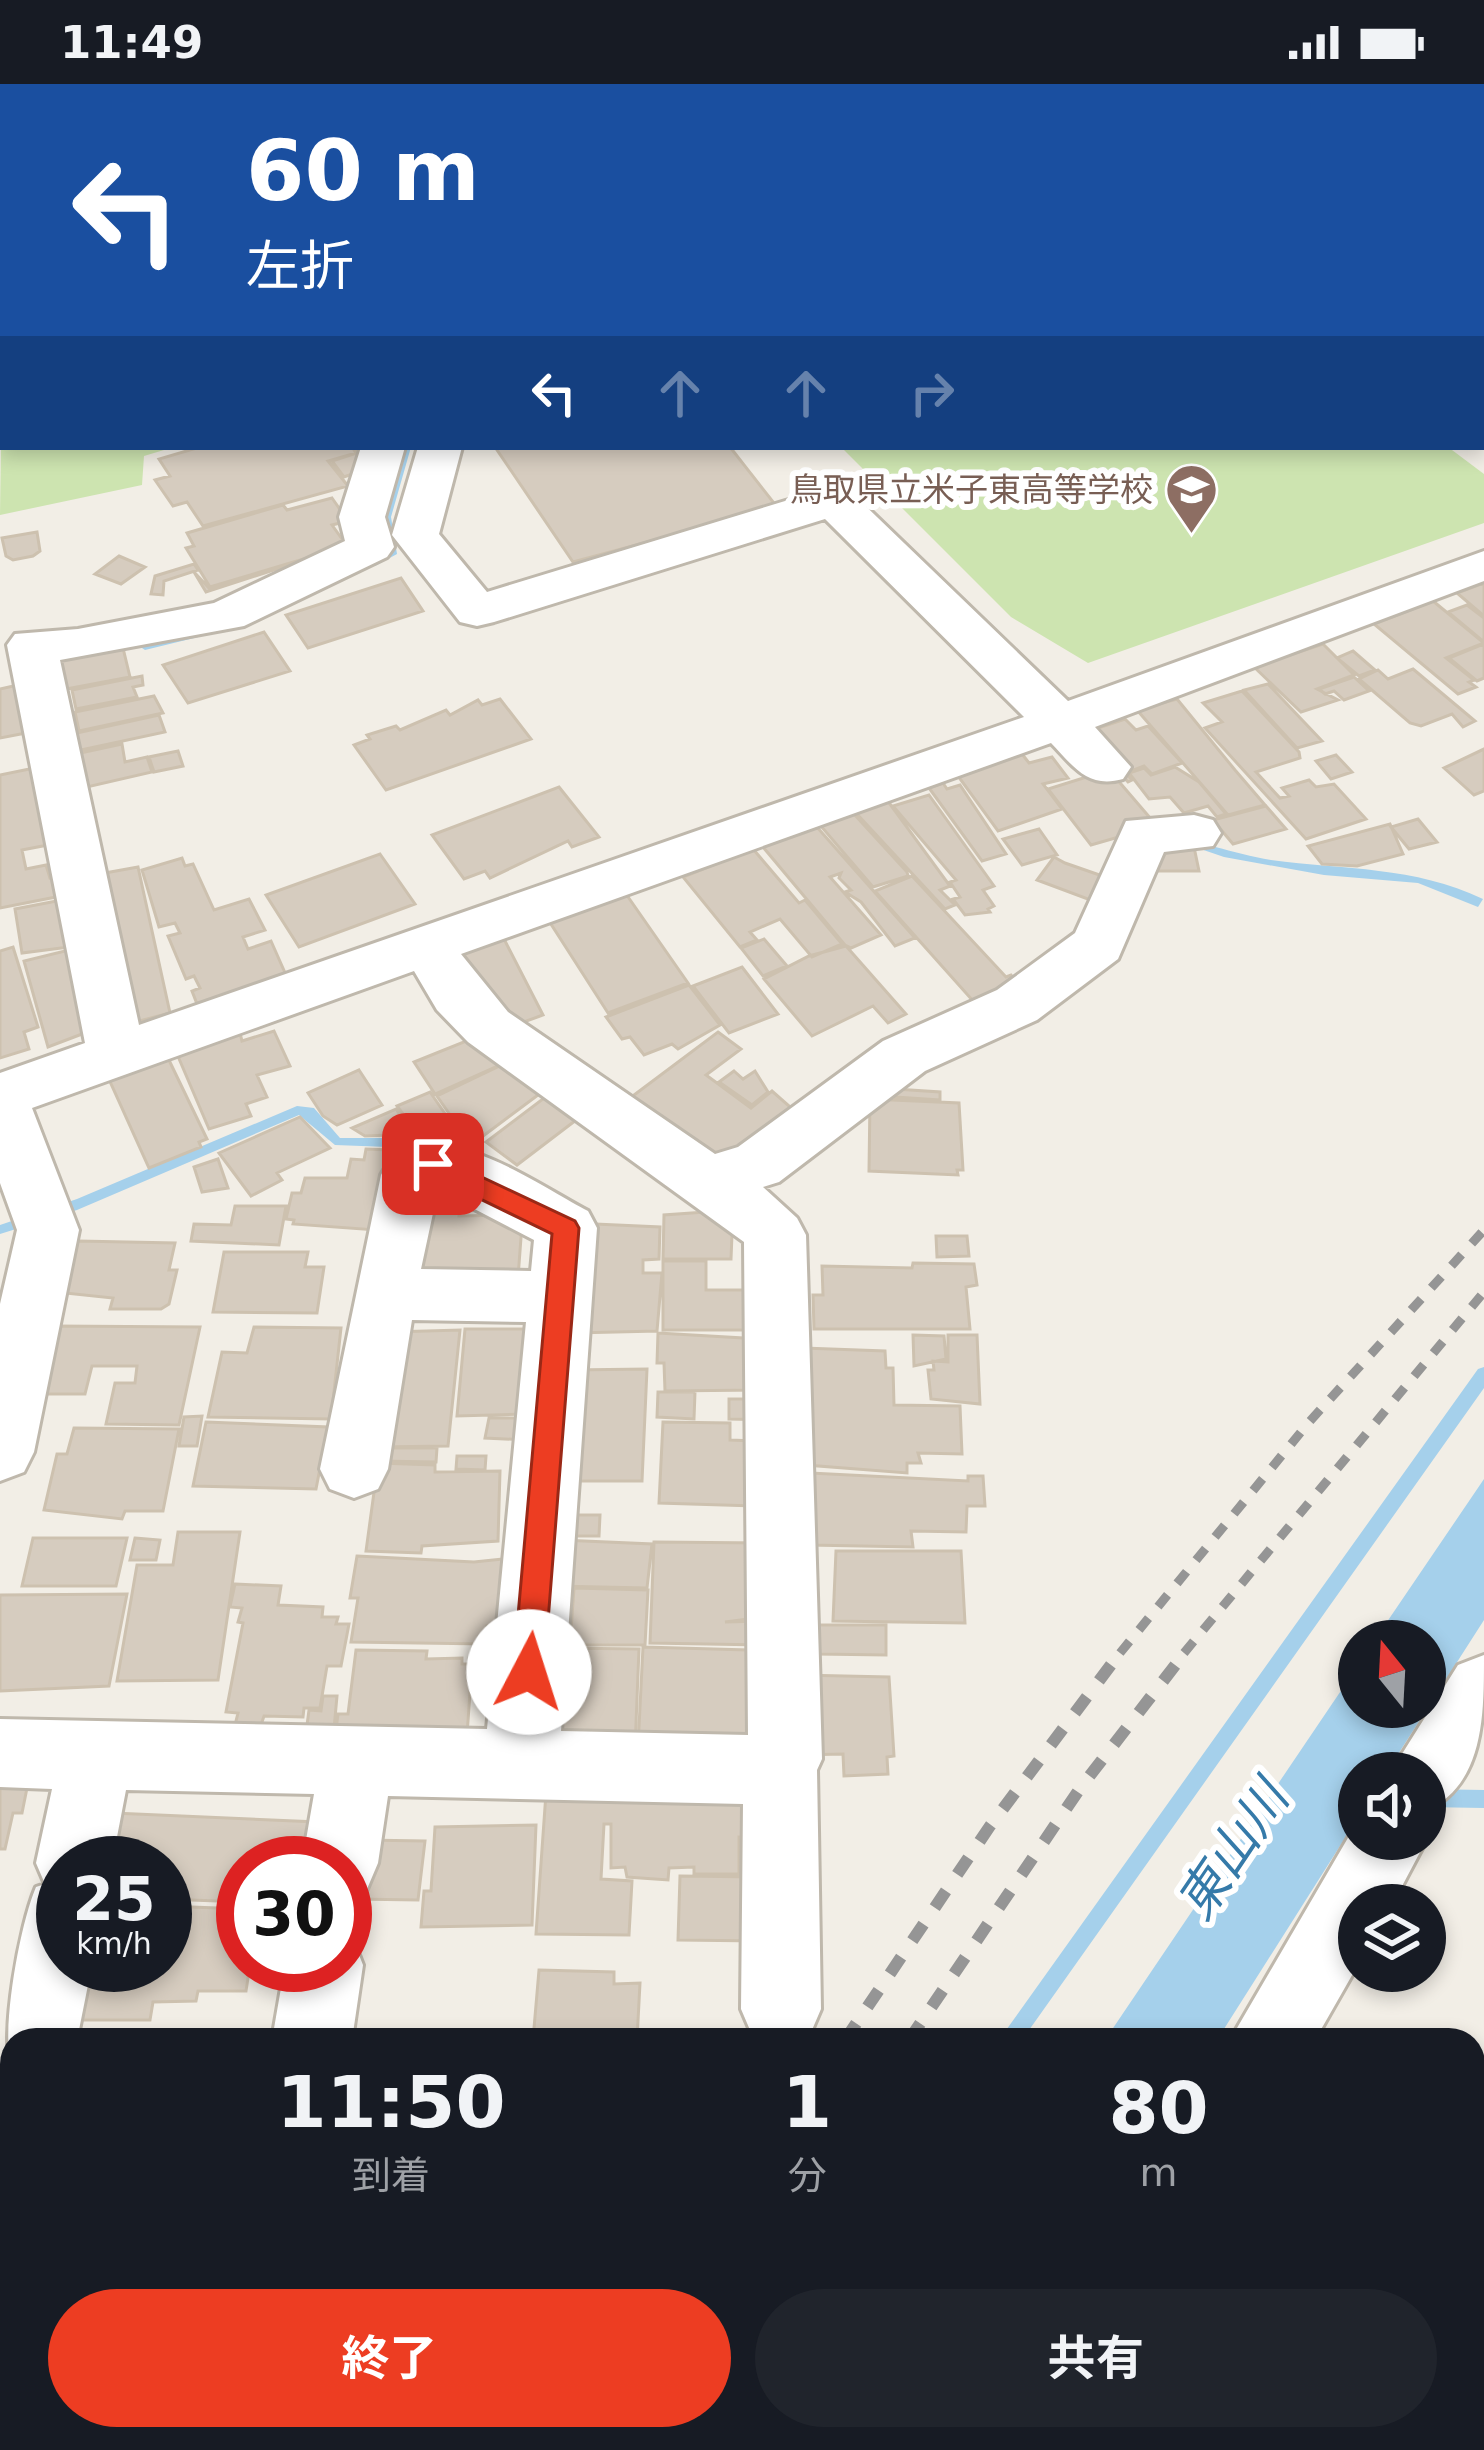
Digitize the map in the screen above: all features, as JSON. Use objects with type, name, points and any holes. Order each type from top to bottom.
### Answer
[{"type":"street","points":[[116,1054],[16,640],[78,644],[227,615],[370,547],[362,517],[382,450]]},
{"type":"street","points":[[439,450],[416,536],[477,611],[834,501],[1105,767]]},
{"type":"street","points":[[0,1452],[48,1230],[0,1099],[1484,566]]},
{"type":"street","points":[[702,1181],[758,1165],[825,1110],[904,1056],[1017,1005],[1106,934],[1134,850],[1145,834],[1194,833]]},
{"type":"street","points":[[427,946],[457,995],[488,1027],[770,1226],[778,1251],[785,1759],[780,1770],[781,2009]]},
{"type":"street","points":[[354,1469],[384,1294],[411,1175],[433,1164],[566,1228],[521,1766]]},
{"type":"street","points":[[384,1294],[561,1297]]},
{"type":"street","points":[[1448,1771],[1484,1688]]},
{"type":"street","points":[[0,1753],[780,1770]]},
{"type":"street","points":[[80,1836],[96,1755]]},
{"type":"street","points":[[344,1836],[357,1758]]},
{"type":"street","points":[[1277,2028],[1376,1860]]},
{"type":"street","points":[[39,2028],[47,1992]]},
{"type":"street","points":[[314,2028],[320,1992]]},
{"type":"green space","points":[[1,450],[164,450],[144,456],[142,485],[0,515]]},
{"type":"green space","name":"鳥取県立米子東高等学校","points":[[844,450],[1452,450],[1484,474],[1484,523],[1088,663],[1011,617]]},
{"type":"water","points":[[1151,838],[1196,842],[1271,860],[1405,875],[1483,899],[1478,907],[1418,883],[1324,875],[1224,857],[1186,844],[1152,845],[1116,940],[1103,953],[1013,1020],[890,1080],[777,1172],[753,1185],[745,1178],[779,1165],[887,1074],[1018,1011],[1072,963],[1103,946]]},
{"type":"water","points":[[297,1106],[314,1108],[340,1138],[390,1138],[388,1147],[335,1145],[299,1115],[77,1210],[0,1234],[0,1225],[77,1199]]},
{"type":"water","points":[[1484,1479],[1484,1620],[1446,1679],[1446,1620],[1388,1620]]},
{"type":"water","points":[[1338,1695],[1338,1728],[1415,1728],[1399,1752],[1338,1752],[1338,1849],[1225,2028],[1113,2028]]},
{"type":"building","points":[[190,450],[356,453],[328,461],[348,486],[203,526],[187,502],[173,506],[155,480],[170,476],[159,459]]},
{"type":"building","points":[[355,450],[362,450],[358,472],[344,477],[332,461],[357,453]]},
{"type":"building","points":[[497,450],[732,450],[777,507],[573,562]]},
{"type":"building","points":[[332,498],[348,521],[332,525],[347,546],[210,587],[186,548],[194,546],[187,533],[283,505],[287,510]]},
{"type":"building","points":[[37,532],[40,551],[13,560],[6,556],[2,538]]},
{"type":"building","points":[[326,553],[206,592],[194,572],[209,588]]},
{"type":"building","points":[[119,556],[145,567],[121,584],[95,574]]},
{"type":"building","points":[[194,564],[198,570],[164,581],[163,595],[151,594],[155,576]]},
{"type":"building","points":[[401,578],[423,611],[308,648],[286,615]]},
{"type":"building","points":[[1484,583],[1484,616],[1457,593]]},
{"type":"building","points":[[1433,601],[1484,643],[1446,658],[1474,680],[1469,682],[1476,687],[1458,694],[1374,624]]},
{"type":"building","points":[[1467,605],[1484,618],[1484,642],[1448,612]]},
{"type":"building","points":[[264,632],[290,671],[188,703],[163,665]]},
{"type":"building","points":[[1323,644],[1354,675],[1317,689],[1338,700],[1301,712],[1254,667]]},
{"type":"building","points":[[1484,644],[1484,678],[1477,681],[1449,658]]},
{"type":"building","points":[[123,648],[130,677],[61,690],[56,660]]},
{"type":"building","points":[[1353,651],[1375,670],[1359,676],[1337,658]]},
{"type":"building","points":[[1413,669],[1475,721],[1463,727],[1452,714],[1421,726],[1410,723],[1359,679],[1378,670],[1388,679]]},
{"type":"building","points":[[142,676],[143,685],[133,687],[137,697],[76,709],[72,690]]},
{"type":"building","points":[[1354,677],[1369,691],[1344,700],[1334,691],[1325,694],[1319,689]]},
{"type":"building","points":[[22,684],[31,732],[0,738],[0,689]]},
{"type":"building","points":[[1268,684],[1322,741],[1297,748],[1244,690]]},
{"type":"building","points":[[1242,691],[1299,752],[1300,758],[1256,772],[1280,798],[1289,796],[1282,788],[1309,780],[1316,787],[1334,784],[1366,819],[1306,839],[1205,728],[1222,722],[1203,703]]},
{"type":"building","points":[[154,696],[163,713],[79,731],[75,712]]},
{"type":"building","points":[[500,699],[531,739],[386,790],[354,745],[370,739],[367,735],[396,726],[400,730],[446,710],[450,715],[478,700],[482,705]]},
{"type":"building","points":[[1177,699],[1265,805],[1228,815],[1137,710]]},
{"type":"building","points":[[159,715],[165,732],[67,753],[63,736]]},
{"type":"building","points":[[1125,719],[1136,730],[1148,726],[1182,763],[1152,774],[1144,766],[1126,773],[1132,780],[1128,782],[1083,733]]},
{"type":"building","points":[[122,744],[125,762],[147,757],[152,772],[74,790],[71,755]]},
{"type":"building","points":[[1484,749],[1484,791],[1474,795],[1444,768]]},
{"type":"building","points":[[178,751],[183,766],[154,772],[149,757]]},
{"type":"building","points":[[1022,754],[1029,763],[1052,757],[1068,778],[1043,784],[1062,809],[998,831],[958,776]]},
{"type":"building","points":[[1336,755],[1352,772],[1331,779],[1316,761]]},
{"type":"building","points":[[39,767],[53,844],[22,850],[26,869],[46,865],[50,878],[60,876],[66,895],[0,908],[0,775]]},
{"type":"building","points":[[1175,767],[1199,782],[1226,814],[1217,817],[1208,806],[1184,813],[1170,797],[1149,799],[1129,773],[1144,768],[1151,775]]},
{"type":"building","points":[[1109,770],[1157,826],[1091,845],[1048,789]]},
{"type":"building","points":[[943,783],[947,789],[960,785],[1006,854],[982,861],[929,788]]},
{"type":"building","points":[[559,787],[599,837],[572,847],[568,841],[490,878],[485,871],[464,879],[432,835]]},
{"type":"building","points":[[929,795],[994,886],[983,890],[994,906],[990,912],[965,915],[953,899],[960,897],[950,882],[956,880],[893,806]]},
{"type":"building","points":[[887,800],[950,886],[940,890],[955,905],[945,909],[856,813]]},
{"type":"building","points":[[1266,806],[1286,829],[1233,844],[1213,820]]},
{"type":"building","points":[[853,813],[908,876],[873,887],[820,825]]},
{"type":"building","points":[[1418,819],[1437,842],[1409,849],[1391,827]]},
{"type":"building","points":[[1390,824],[1403,854],[1357,866],[1322,864],[1308,846]]},
{"type":"building","points":[[816,826],[915,938],[895,946],[861,902],[845,892],[851,890],[839,878],[841,873],[830,877],[881,935],[851,948],[845,945],[763,847]]},
{"type":"building","points":[[1039,829],[1057,855],[1022,865],[1003,839]]},
{"type":"building","points":[[1152,847],[1194,847],[1199,871],[1156,871]]},
{"type":"building","points":[[753,849],[842,944],[812,957],[780,919],[750,932],[757,940],[740,947],[683,877]]},
{"type":"building","points":[[380,854],[415,904],[299,947],[266,895]]},
{"type":"building","points":[[1054,857],[1117,881],[1101,904],[1037,880]]},
{"type":"building","points":[[182,858],[185,866],[193,864],[214,910],[249,899],[265,930],[243,937],[248,949],[271,941],[286,975],[197,1004],[192,991],[200,988],[194,976],[186,979],[168,936],[180,933],[175,923],[159,927],[142,870]]},
{"type":"building","points":[[138,867],[170,1013],[128,1024],[94,875]]},
{"type":"building","points":[[912,876],[1025,992],[982,1011],[875,891]]},
{"type":"building","points":[[626,894],[688,983],[608,1013],[549,921]]},
{"type":"building","points":[[67,899],[77,946],[22,953],[15,909]]},
{"type":"building","points":[[504,939],[543,1015],[510,1027],[449,959]]},
{"type":"building","points":[[764,939],[787,966],[763,976],[741,948]]},
{"type":"building","points":[[846,946],[906,1014],[888,1023],[873,1006],[812,1036],[764,979],[809,956]]},
{"type":"building","points":[[13,947],[38,1027],[24,1032],[29,1049],[0,1058],[0,951]]},
{"type":"building","points":[[69,950],[90,1031],[48,1047],[24,961]]},
{"type":"building","points":[[742,967],[778,1014],[729,1033],[693,986]]},
{"type":"building","points":[[689,985],[720,1025],[678,1049],[672,1044],[644,1055],[630,1037],[622,1039],[606,1017]]},
{"type":"building","points":[[274,1031],[290,1066],[257,1075],[267,1097],[246,1104],[251,1116],[209,1129],[177,1054],[240,1033],[242,1041]]},
{"type":"building","points":[[718,1032],[741,1049],[706,1075],[751,1108],[772,1091],[797,1113],[710,1169],[622,1104]]},
{"type":"building","points":[[481,1035],[502,1064],[435,1094],[414,1062]]},
{"type":"building","points":[[167,1056],[207,1139],[199,1142],[201,1147],[149,1168],[108,1077]]},
{"type":"building","points":[[508,1062],[546,1089],[471,1145],[437,1096]]},
{"type":"building","points":[[359,1070],[382,1105],[337,1125],[323,1116],[308,1093]]},
{"type":"building","points":[[734,1071],[743,1079],[755,1071],[768,1092],[752,1105],[719,1082]]},
{"type":"building","points":[[895,1089],[940,1092],[940,1100],[895,1097]]},
{"type":"building","points":[[430,1092],[448,1118],[417,1133],[397,1106]]},
{"type":"building","points":[[552,1092],[584,1114],[517,1165],[486,1142]]},
{"type":"building","points":[[870,1099],[959,1103],[963,1170],[957,1170],[958,1175],[869,1171]]},
{"type":"building","points":[[396,1109],[414,1134],[365,1136],[352,1128]]},
{"type":"building","points":[[300,1117],[330,1148],[277,1173],[282,1180],[251,1196],[219,1153]]},
{"type":"building","points":[[366,1149],[389,1150],[386,1161],[391,1162],[376,1230],[293,1224],[294,1220],[286,1219],[292,1193],[301,1193],[305,1178],[347,1178],[351,1159],[364,1160]]},
{"type":"building","points":[[218,1159],[228,1188],[202,1192],[194,1167]]},
{"type":"building","points":[[424,1189],[462,1189],[459,1216],[510,1215],[522,1224],[518,1278],[415,1271]]},
{"type":"building","points":[[235,1206],[286,1206],[279,1245],[191,1241],[194,1224],[231,1225]]},
{"type":"building","points":[[733,1210],[731,1259],[663,1259],[664,1215]]},
{"type":"building","points":[[580,1225],[660,1227],[659,1259],[643,1260],[643,1273],[662,1273],[657,1331],[575,1333]]},
{"type":"building","points":[[936,1236],[967,1236],[969,1256],[937,1257]]},
{"type":"building","points":[[78,1241],[175,1243],[169,1270],[177,1270],[169,1304],[161,1309],[110,1309],[113,1298],[65,1293]]},
{"type":"building","points":[[224,1252],[308,1252],[305,1267],[324,1267],[317,1313],[213,1312]]},
{"type":"building","points":[[663,1261],[706,1261],[706,1290],[768,1290],[769,1330],[663,1330]]},
{"type":"building","points":[[913,1263],[974,1264],[977,1285],[966,1287],[970,1329],[814,1329],[813,1295],[823,1295],[822,1266],[912,1268]]},
{"type":"building","points":[[53,1326],[200,1327],[179,1425],[106,1424],[115,1383],[135,1383],[137,1366],[92,1366],[85,1394],[36,1394]]},
{"type":"building","points":[[254,1327],[341,1328],[331,1419],[208,1417],[222,1352],[247,1353]]},
{"type":"building","points":[[465,1329],[537,1329],[526,1414],[457,1416]]},
{"type":"building","points":[[460,1330],[448,1446],[376,1447],[392,1332]]},
{"type":"building","points":[[658,1333],[760,1339],[760,1390],[665,1391],[664,1363],[657,1363]]},
{"type":"building","points":[[913,1335],[944,1336],[946,1359],[914,1366]]},
{"type":"building","points":[[948,1335],[977,1335],[980,1404],[931,1399],[928,1370],[934,1370],[933,1361],[948,1362]]},
{"type":"building","points":[[803,1348],[885,1351],[886,1368],[893,1368],[894,1405],[960,1406],[962,1454],[918,1453],[921,1463],[907,1463],[907,1473],[806,1465]]},
{"type":"building","points":[[647,1369],[642,1481],[572,1481],[571,1370]]},
{"type":"building","points":[[658,1392],[695,1392],[694,1419],[657,1417]]},
{"type":"building","points":[[729,1399],[770,1399],[770,1420],[729,1419]]},
{"type":"building","points":[[202,1416],[197,1446],[179,1446],[184,1417]]},
{"type":"building","points":[[489,1418],[531,1418],[529,1440],[485,1438]]},
{"type":"building","points":[[206,1422],[328,1427],[316,1489],[193,1486]]},
{"type":"building","points":[[663,1422],[730,1423],[730,1440],[754,1441],[754,1506],[659,1503]]},
{"type":"building","points":[[74,1428],[179,1429],[163,1511],[125,1511],[122,1519],[44,1510],[57,1454],[67,1454]]},
{"type":"building","points":[[379,1448],[437,1448],[436,1462],[378,1461]]},
{"type":"building","points":[[457,1456],[486,1456],[485,1470],[456,1469]]},
{"type":"building","points":[[378,1463],[435,1465],[435,1472],[500,1471],[498,1541],[422,1546],[421,1553],[366,1551]]},
{"type":"building","points":[[810,1473],[968,1481],[968,1476],[983,1476],[985,1506],[967,1506],[966,1532],[911,1531],[913,1547],[809,1545]]},
{"type":"building","points":[[558,1515],[600,1515],[599,1536],[556,1536]]},
{"type":"building","points":[[178,1532],[240,1532],[218,1680],[117,1681],[137,1565],[173,1565]]},
{"type":"building","points":[[33,1538],[127,1538],[116,1586],[22,1586]]},
{"type":"building","points":[[135,1538],[160,1540],[156,1560],[130,1560]]},
{"type":"building","points":[[561,1540],[652,1544],[647,1588],[555,1586]]},
{"type":"building","points":[[654,1542],[764,1543],[764,1617],[725,1622],[768,1621],[769,1645],[650,1643]]},
{"type":"building","points":[[836,1551],[961,1551],[965,1623],[833,1621]]},
{"type":"building","points":[[357,1556],[474,1562],[512,1558],[506,1626],[487,1626],[485,1644],[351,1642],[358,1598],[350,1598]]},
{"type":"building","points":[[235,1584],[281,1586],[278,1605],[323,1607],[322,1617],[338,1617],[336,1624],[349,1624],[341,1666],[327,1666],[320,1708],[304,1708],[303,1717],[264,1716],[261,1725],[235,1725],[238,1713],[226,1712],[243,1623],[238,1622],[242,1608],[230,1607]]},
{"type":"building","points":[[574,1588],[648,1590],[645,1645],[570,1645]]},
{"type":"building","points":[[127,1594],[109,1686],[0,1691],[0,1595]]},
{"type":"building","points":[[817,1625],[886,1625],[886,1655],[817,1654]]},
{"type":"building","points":[[643,1647],[748,1650],[769,1748],[638,1747]]},
{"type":"building","points":[[560,1648],[639,1649],[635,1749],[551,1748]]},
{"type":"building","points":[[356,1650],[427,1651],[426,1659],[462,1658],[462,1664],[472,1664],[467,1735],[334,1744],[338,1714],[348,1714]]},
{"type":"building","points":[[799,1675],[889,1677],[894,1756],[887,1757],[888,1774],[844,1776],[843,1754],[801,1755]]},
{"type":"building","points":[[323,1696],[337,1696],[333,1740],[305,1740],[309,1710],[321,1711]]},
{"type":"building","points":[[0,1782],[28,1783],[22,1813],[13,1813],[5,1849],[0,1849]]},
{"type":"building","points":[[546,1793],[767,1795],[767,1838],[739,1837],[739,1874],[694,1874],[694,1867],[669,1868],[668,1880],[627,1877],[625,1867],[611,1868],[611,1824],[604,1824],[601,1879],[632,1881],[629,1935],[536,1934]]},
{"type":"building","points":[[113,1813],[317,1822],[315,1836],[216,1836],[216,1901],[192,1900],[192,1836],[108,1836]]},
{"type":"building","points":[[536,1825],[532,1925],[421,1927],[424,1891],[431,1891],[435,1827]]},
{"type":"building","points":[[372,1840],[425,1841],[418,1900],[372,1899]]},
{"type":"building","points":[[680,1876],[760,1877],[760,1941],[678,1940]]},
{"type":"building","points":[[192,1907],[216,1908],[216,1991],[198,1991],[196,2001],[153,2002],[150,2020],[75,2020],[77,1992],[192,1992]]},
{"type":"building","points":[[539,1970],[614,1972],[614,1984],[640,1983],[638,2028],[534,2028]]},
{"type":"waterway","points":[[371,563],[391,554],[385,517],[404,450]]},
{"type":"waterway","points":[[145,646],[226,626]]},
{"type":"waterway","points":[[1018,2028],[1484,1374]]},
{"type":"waterway","points":[[1446,1798],[1484,1799]]},
{"type":"railway","points":[[1120,1653],[1310,1421],[1484,1230]]},
{"type":"railway","points":[[1184,1653],[1484,1292]]},
{"type":"railway","points":[[853,2028],[990,1826],[1122,1650]]},
{"type":"railway","points":[[917,2028],[1081,1787],[1187,1650]]},
{"type":"place","name":"鳥取県立米子東高等学校","points":[[1192,535]]},
{"type":"route","points":[[433,1164],[459,1172],[566,1228],[529,1672]]},
{"type":"water label","name":"東山川","points":[[1232,1850]]}]
